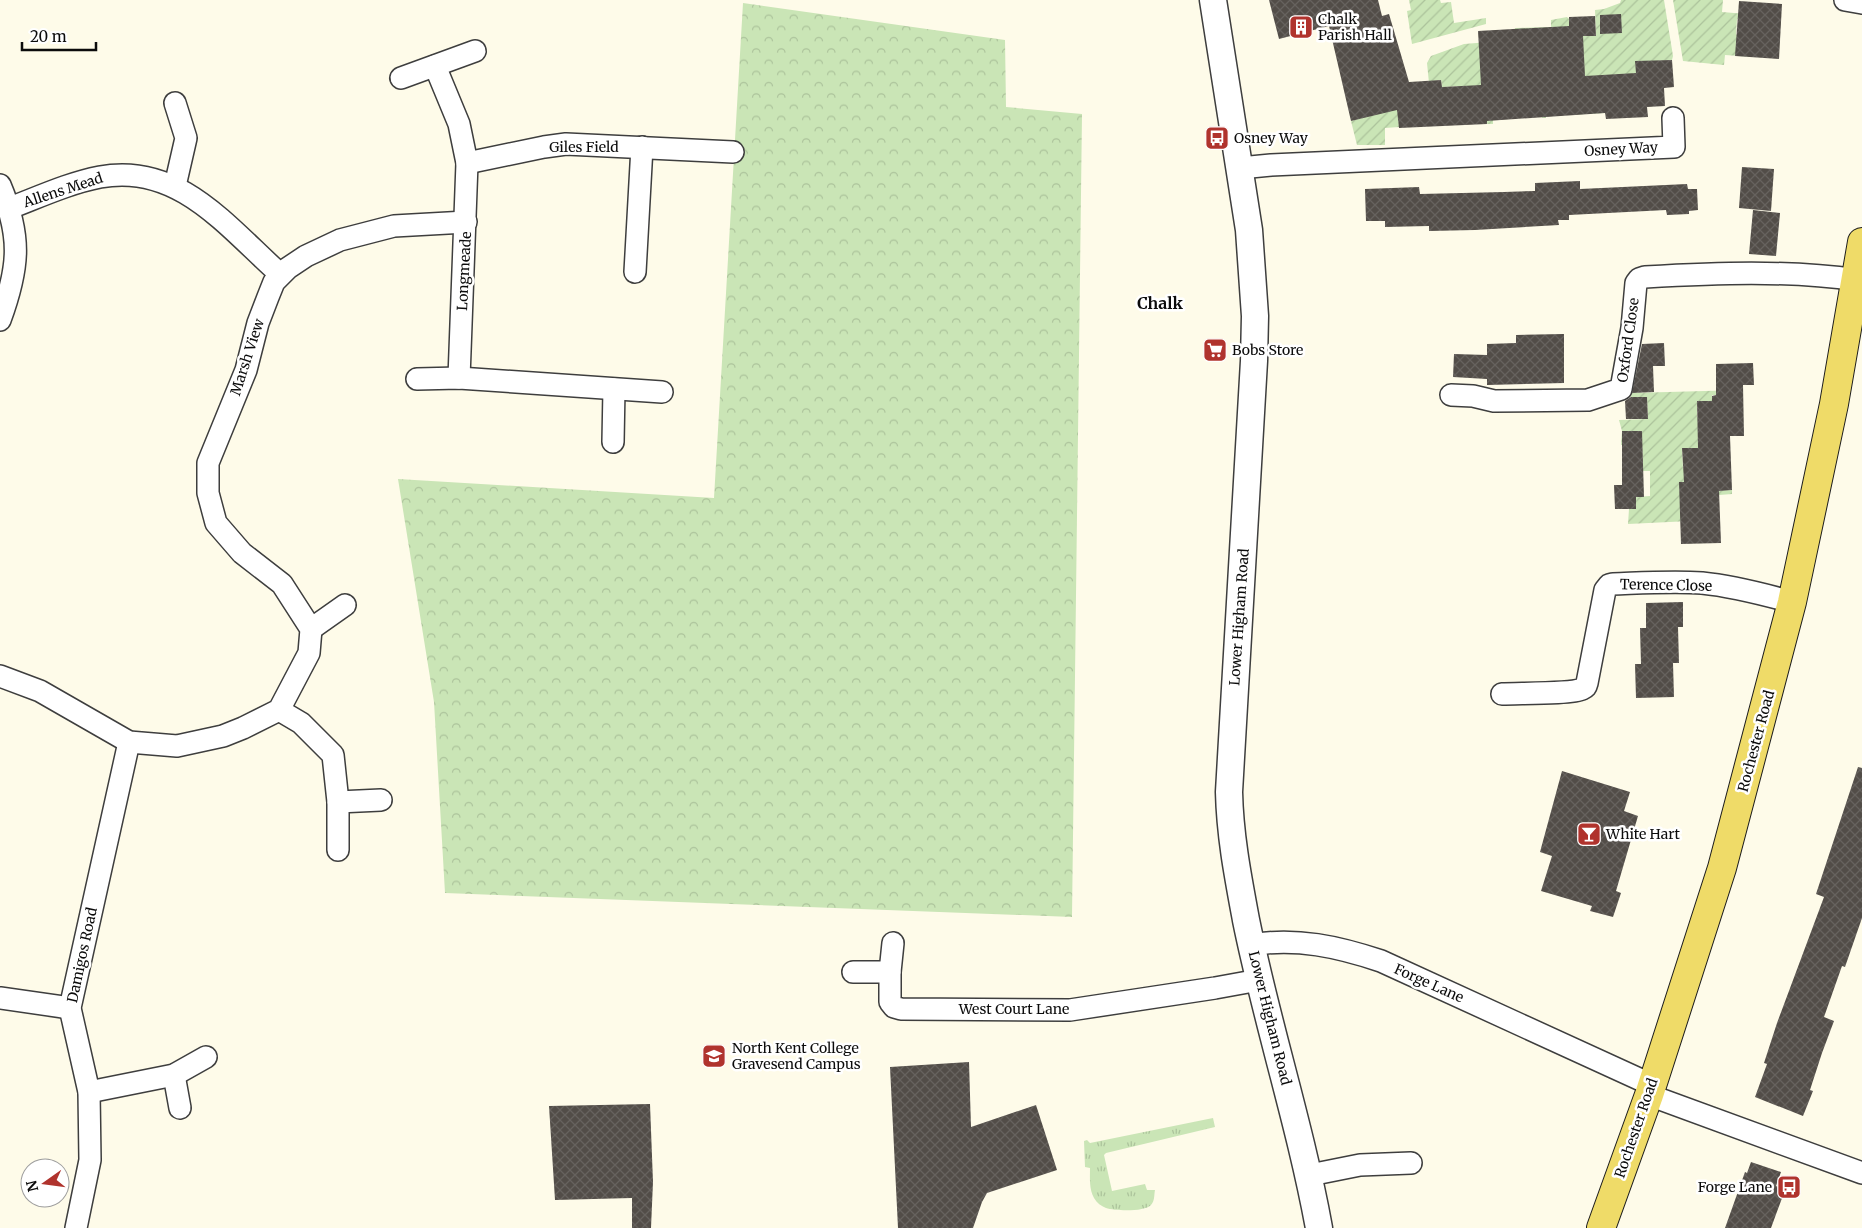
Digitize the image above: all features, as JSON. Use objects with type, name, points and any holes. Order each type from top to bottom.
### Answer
[{"type":"main road","name":"Rochester Road","points":[[1601,1228],[1650,1090],[1722,868],[1792,602],[1834,404],[1862,242]]},
{"type":"street","name":"Lower Higham Road","points":[[1213,0],[1240,168],[1251,254],[1255,316],[1254,361],[1228,792],[1232,842],[1259,980],[1310,1175],[1319,1228]]},
{"type":"street","points":[[1845,0],[1862,3]]},
{"type":"street","points":[[401,78],[474,52]]},
{"type":"street","name":"Longmeade","points":[[435,66],[459,124],[467,163],[459,378]]},
{"type":"street","points":[[175,103],[186,138],[175,186]]},
{"type":"street","name":"Osney Way","points":[[1240,168],[1271,164],[1674,147],[1673,118]]},
{"type":"street","name":"Giles Field","points":[[467,163],[560,145],[732,152]]},
{"type":"street","points":[[635,272],[642,147]]},
{"type":"street","name":"Allens Mead","points":[[10,208],[71,185],[108,176],[140,176],[175,186],[198,200],[280,274]]},
{"type":"street","name":"Allens Mead","points":[[0,185],[10,208],[15,240],[15,267],[10,291],[0,320]]},
{"type":"street","name":"Marsh View","points":[[311,629],[282,584],[242,554],[216,523],[208,493],[208,462],[246,370],[258,323],[268,297],[280,274],[306,256],[357,234],[394,226],[466,222]]},
{"type":"street","name":"Oxford Close","points":[[1452,395],[1473,396],[1494,401],[1588,400],[1621,389],[1632,328],[1636,283],[1639,279],[1645,277],[1744,273],[1832,276],[1856,280]]},
{"type":"street","points":[[416,379],[459,378],[662,392]]},
{"type":"street","points":[[613,442],[614,389]]},
{"type":"street","name":"Terence Close","points":[[1502,694],[1565,692],[1581,690],[1585,687],[1588,683],[1605,590],[1609,585],[1663,582],[1702,583],[1726,586],[1792,602]]},
{"type":"street","points":[[0,676],[40,691],[129,742],[177,746],[223,736],[278,710],[309,653],[311,629],[345,605]]},
{"type":"street","points":[[278,710],[300,723],[333,755],[338,802],[338,850]]},
{"type":"street","name":"Damigos Road","points":[[76,1228],[90,1160],[89,1092],[70,1008],[129,742]]},
{"type":"street","points":[[338,802],[381,800]]},
{"type":"street","name":"West Court Lane","points":[[893,943],[890,972],[890,1002],[894,1007],[901,1009],[1070,1010],[1259,980]]},
{"type":"street","name":"Forge Lane","points":[[1252,945],[1266,943],[1314,944],[1340,948],[1370,958],[1425,980],[1650,1090],[1862,1173]]},
{"type":"street","points":[[854,972],[890,972]]},
{"type":"street","points":[[0,998],[70,1008]]},
{"type":"street","points":[[89,1092],[174,1075],[206,1057]]},
{"type":"street","points":[[174,1075],[180,1108]]},
{"type":"street","points":[[1310,1175],[1360,1165],[1410,1163]]},
{"type":"green space","points":[[1409,0],[1451,2],[1454,23],[1486,18],[1486,24],[1412,44],[1407,11],[1411,10]]},
{"type":"green space","points":[[1621,0],[1664,0],[1673,56],[1672,60],[1656,61],[1636,73],[1605,113],[1546,116],[1546,118],[1542,118],[1540,75],[1495,88],[1497,120],[1493,120],[1493,124],[1487,124],[1485,88],[1464,86],[1442,87],[1441,80],[1429,83],[1427,63],[1431,56],[1464,44],[1489,42],[1515,43],[1515,28],[1551,27],[1551,20],[1567,17],[1569,19],[1570,40],[1596,35],[1595,10],[1620,3]]},
{"type":"green space","points":[[1673,0],[1723,0],[1722,12],[1746,14],[1746,19],[1737,19],[1736,34],[1754,57],[1725,55],[1724,65],[1683,61]]},
{"type":"green space","points":[[743,3],[1005,40],[1006,107],[1082,114],[1072,917],[445,893],[434,702],[398,479],[714,498]]},
{"type":"green space","points":[[1398,108],[1399,127],[1385,128],[1385,145],[1357,145],[1351,121]]},
{"type":"green space","points":[[1742,390],[1742,395],[1712,395],[1712,401],[1697,401],[1697,417],[1712,416],[1730,446],[1682,449],[1683,469],[1692,469],[1693,492],[1732,490],[1732,494],[1719,495],[1719,499],[1683,500],[1690,521],[1628,524],[1629,509],[1636,508],[1636,497],[1650,496],[1650,471],[1643,471],[1642,445],[1621,445],[1622,431],[1619,420],[1648,419],[1647,397],[1631,397],[1631,393]]},
{"type":"green space","points":[[1213,1118],[1215,1127],[1104,1155],[1112,1191],[1145,1184],[1147,1190],[1155,1190],[1154,1200],[1151,1205],[1136,1210],[1116,1210],[1104,1207],[1095,1200],[1092,1195],[1090,1168],[1085,1167],[1084,1141],[1087,1140],[1090,1143]]},
{"type":"building","points":[[1269,0],[1378,0],[1382,16],[1389,14],[1409,82],[1441,80],[1442,87],[1481,85],[1478,31],[1569,26],[1569,17],[1595,16],[1596,36],[1583,36],[1585,76],[1636,73],[1635,61],[1672,60],[1674,87],[1664,88],[1665,106],[1647,107],[1648,117],[1606,119],[1605,113],[1487,121],[1487,124],[1399,128],[1397,110],[1351,121],[1329,26],[1279,39]]},
{"type":"building","points":[[1739,1],[1782,4],[1779,59],[1735,56]]},
{"type":"building","points":[[1621,14],[1622,33],[1600,34],[1600,15]]},
{"type":"building","points":[[1742,167],[1774,169],[1771,211],[1739,208]]},
{"type":"building","points":[[1580,181],[1580,189],[1687,184],[1688,189],[1697,189],[1698,210],[1689,211],[1689,214],[1667,215],[1666,210],[1569,215],[1569,220],[1558,220],[1559,225],[1475,230],[1429,231],[1429,226],[1385,227],[1385,221],[1366,221],[1365,189],[1419,187],[1420,194],[1535,191],[1535,183]]},
{"type":"building","points":[[1753,210],[1780,213],[1776,256],[1749,254]]},
{"type":"building","points":[[1564,334],[1564,383],[1487,385],[1487,379],[1453,377],[1454,354],[1487,355],[1487,344],[1516,343],[1516,335]]},
{"type":"building","points":[[1664,343],[1665,366],[1653,366],[1654,392],[1632,393],[1642,344]]},
{"type":"building","points":[[1753,363],[1754,385],[1743,385],[1744,436],[1730,436],[1732,490],[1719,491],[1721,543],[1681,544],[1679,482],[1684,482],[1682,448],[1698,448],[1697,401],[1712,401],[1712,396],[1716,395],[1716,364]]},
{"type":"building","points":[[1631,397],[1647,397],[1648,419],[1626,419],[1625,401]]},
{"type":"building","points":[[1622,431],[1642,431],[1644,497],[1636,497],[1636,509],[1615,509],[1614,485],[1622,485]]},
{"type":"building","points":[[1683,602],[1683,627],[1678,627],[1679,663],[1673,663],[1674,697],[1636,698],[1635,664],[1641,664],[1640,628],[1646,628],[1646,603]]},
{"type":"building","points":[[1858,767],[1862,768],[1862,918],[1845,967],[1842,966],[1824,1017],[1834,1021],[1810,1090],[1813,1091],[1803,1116],[1755,1097],[1767,1064],[1764,1063],[1777,1023],[1824,897],[1816,894]]},
{"type":"building","name":"White Hart","points":[[1562,771],[1630,792],[1624,811],[1638,816],[1616,891],[1621,893],[1613,917],[1590,911],[1592,906],[1541,891],[1552,856],[1540,852]]},
{"type":"building","points":[[969,1062],[971,1127],[1036,1105],[1057,1170],[987,1193],[973,1228],[898,1228],[890,1067]]},
{"type":"building","points":[[650,1104],[653,1182],[651,1228],[632,1228],[632,1198],[555,1200],[549,1106]]},
{"type":"building","points":[[1751,1162],[1781,1172],[1776,1186],[1785,1190],[1771,1228],[1725,1228],[1745,1172],[1747,1173]]},
{"type":"place","name":"Chalk Parish Hall","points":[[1301,27]]},
{"type":"place","name":"Osney Way","points":[[1217,138]]},
{"type":"place","name":"Bobs Store","points":[[1215,350]]},
{"type":"place","name":"White Hart","points":[[1589,834]]},
{"type":"place","name":"North Kent College Gravesend Campus","points":[[714,1056]]},
{"type":"place","name":"Forge Lane","points":[[1789,1187]]},
{"type":"district","name":"Chalk","points":[[1160,303]]}]
